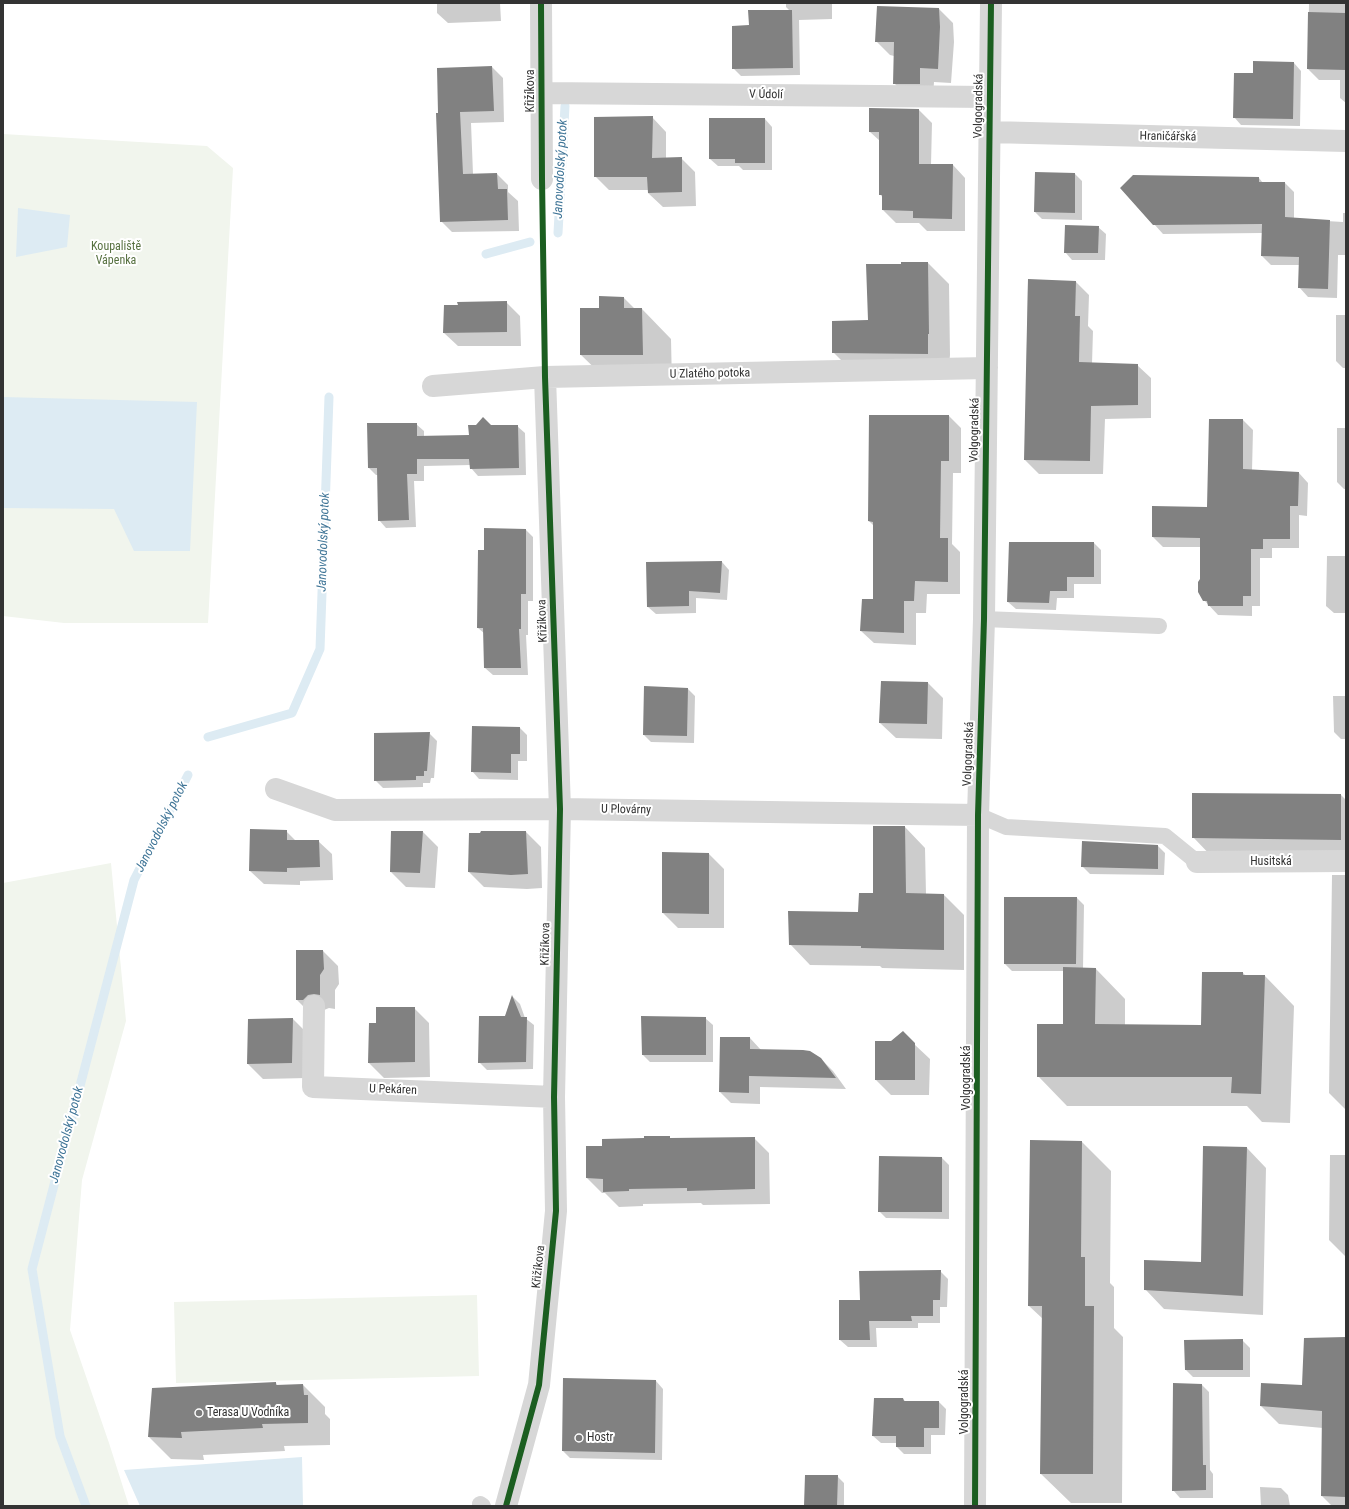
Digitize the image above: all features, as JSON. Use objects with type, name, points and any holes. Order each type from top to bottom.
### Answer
[{"type":"street","name":"Křižíkova","points":[[541,3],[542,179]]},
{"type":"street","name":"Volgogradská","points":[[975,1506],[978,815],[984,619],[991,3]]},
{"type":"street","name":"V Údolí","points":[[542,93],[990,97]]},
{"type":"street","name":"Hraničářská","points":[[990,132],[1346,141]]},
{"type":"street","name":"U Zlatého potoka","points":[[433,386],[546,377],[986,368]]},
{"type":"street","name":"Křižíkova","points":[[506,1506],[539,1385],[556,1211],[554,1097],[560,809],[546,377]]},
{"type":"street","name":"U Plovárny","points":[[276,789],[335,810],[560,809],[978,815]]},
{"type":"street","name":"Husitská","points":[[1197,862],[1346,861]]},
{"type":"street","name":"U Pekáren","points":[[314,1006],[313,1087],[554,1097]]},
{"type":"lane","points":[[984,619],[1159,626]]},
{"type":"lane","points":[[978,815],[1006,827],[1165,836],[1197,862]]},
{"type":"green space","name":"Koupaliště Vápenka","points":[[3,134],[207,146],[233,168],[208,623],[64,623],[3,616]]},
{"type":"green space","points":[[111,863],[126,1021],[82,1180],[70,1330],[129,1506],[3,1506],[3,883]]},
{"type":"green space","points":[[477,1295],[479,1376],[176,1383],[174,1302]]},
{"type":"shaded area","points":[[18,208],[70,215],[67,247],[16,257]]},
{"type":"shaded area","points":[[3,397],[197,402],[190,551],[134,551],[114,509],[3,508]]},
{"type":"shaded area","points":[[302,1457],[303,1506],[140,1506],[124,1470]]},
{"type":"building","points":[[877,6],[939,8],[940,27],[938,69],[920,68],[920,84],[893,84],[894,42],[875,42]]},
{"type":"building","points":[[748,10],[792,10],[793,68],[732,69],[732,26],[749,25]]},
{"type":"building","points":[[1308,12],[1346,13],[1346,70],[1307,69]]},
{"type":"building","points":[[1253,61],[1294,62],[1293,119],[1233,118],[1234,73],[1253,73]]},
{"type":"building","points":[[492,66],[494,111],[460,112],[463,174],[497,173],[498,189],[507,189],[508,220],[440,222],[436,113],[438,113],[437,68]]},
{"type":"building","points":[[869,108],[919,109],[919,164],[953,164],[952,219],[913,218],[913,211],[882,210],[882,195],[879,195],[879,132],[869,132]]},
{"type":"building","points":[[653,116],[652,158],[682,157],[682,192],[648,193],[647,177],[594,177],[594,117]]},
{"type":"building","points":[[709,118],[765,118],[765,163],[735,163],[735,159],[709,159]]},
{"type":"building","points":[[1035,172],[1075,173],[1075,213],[1034,212]]},
{"type":"building","points":[[1133,175],[1259,177],[1259,182],[1285,182],[1285,217],[1330,220],[1328,289],[1298,288],[1299,257],[1261,256],[1262,224],[1153,225],[1120,188]]},
{"type":"building","points":[[1065,225],[1099,226],[1098,253],[1064,253]]},
{"type":"building","points":[[901,262],[928,262],[928,354],[832,353],[832,321],[868,320],[866,264],[901,264]]},
{"type":"building","points":[[1028,279],[1076,281],[1075,316],[1080,316],[1079,362],[1138,364],[1138,405],[1091,406],[1090,461],[1024,460]]},
{"type":"building","points":[[599,296],[624,297],[624,308],[642,308],[643,355],[580,355],[580,308],[599,308]]},
{"type":"building","points":[[507,301],[507,332],[443,333],[444,305],[458,305],[457,302]]},
{"type":"building","points":[[869,415],[949,415],[949,461],[941,461],[940,538],[948,538],[948,582],[915,581],[914,601],[904,601],[904,633],[860,631],[862,599],[873,599],[873,522],[868,521]]},
{"type":"building","points":[[483,417],[491,425],[518,425],[519,468],[470,469],[469,459],[417,459],[417,474],[407,474],[409,520],[378,521],[377,468],[368,468],[367,423],[417,423],[417,436],[469,435],[468,425],[476,425]]},
{"type":"building","points":[[1209,419],[1243,419],[1243,469],[1299,472],[1298,506],[1290,506],[1290,539],[1263,539],[1263,549],[1251,549],[1251,596],[1243,596],[1243,606],[1208,606],[1207,601],[1203,601],[1198,592],[1198,582],[1200,579],[1200,538],[1152,537],[1152,506],[1207,507]]},
{"type":"building","points":[[484,528],[526,529],[526,594],[521,594],[521,629],[519,629],[521,668],[484,668],[483,628],[477,628],[478,550],[484,550]]},
{"type":"building","points":[[1009,542],[1094,542],[1094,577],[1067,577],[1067,591],[1050,591],[1049,603],[1007,602]]},
{"type":"building","points":[[722,561],[720,593],[689,591],[689,606],[647,607],[646,562]]},
{"type":"building","points":[[881,681],[928,682],[927,724],[879,723]]},
{"type":"building","points":[[644,686],[688,688],[687,736],[643,735]]},
{"type":"building","points":[[472,726],[520,727],[520,754],[511,754],[511,773],[471,772]]},
{"type":"building","points":[[430,732],[427,771],[424,771],[424,776],[416,776],[416,780],[374,781],[374,733]]},
{"type":"building","points":[[1192,793],[1341,794],[1341,840],[1192,838]]},
{"type":"building","points":[[873,826],[905,826],[906,893],[944,894],[944,950],[861,948],[861,946],[789,945],[788,911],[858,912],[859,893],[873,893]]},
{"type":"building","points":[[250,829],[287,830],[287,840],[319,840],[320,867],[287,868],[287,872],[249,871]]},
{"type":"building","points":[[391,831],[423,831],[420,873],[390,872]]},
{"type":"building","points":[[481,831],[526,831],[528,874],[511,875],[468,872],[469,833],[480,833]]},
{"type":"building","points":[[1082,841],[1158,845],[1158,869],[1081,867]]},
{"type":"building","points":[[662,852],[709,853],[709,914],[662,913]]},
{"type":"building","points":[[1004,897],[1077,897],[1076,964],[1004,964]]},
{"type":"building","points":[[296,950],[323,950],[324,969],[320,975],[320,995],[308,995],[303,1000],[296,1000]]},
{"type":"building","points":[[1063,967],[1096,968],[1095,1024],[1201,1025],[1202,972],[1243,972],[1243,975],[1265,975],[1261,1094],[1231,1093],[1232,1077],[1037,1077],[1037,1024],[1063,1024]]},
{"type":"building","points":[[512,995],[521,1017],[527,1017],[526,1062],[478,1063],[479,1016],[505,1016]]},
{"type":"building","points":[[376,1007],[415,1007],[415,1062],[368,1063],[369,1023],[376,1023]]},
{"type":"building","points":[[641,1016],[706,1017],[706,1055],[642,1055]]},
{"type":"building","points":[[293,1018],[292,1063],[247,1064],[248,1019]]},
{"type":"building","points":[[903,1031],[915,1043],[915,1080],[875,1080],[875,1041],[891,1041]]},
{"type":"building","points":[[720,1037],[750,1037],[750,1049],[810,1051],[821,1058],[836,1078],[749,1076],[749,1093],[719,1092]]},
{"type":"building","points":[[644,1136],[670,1136],[670,1138],[755,1137],[755,1189],[687,1191],[687,1188],[629,1189],[629,1191],[603,1192],[603,1179],[586,1178],[586,1146],[602,1146],[602,1139],[644,1138]]},
{"type":"building","points":[[1030,1140],[1082,1141],[1081,1257],[1085,1257],[1085,1306],[1094,1306],[1093,1474],[1040,1474],[1042,1306],[1028,1306]]},
{"type":"building","points":[[1203,1146],[1247,1147],[1243,1296],[1144,1290],[1144,1260],[1201,1262]]},
{"type":"building","points":[[879,1156],[942,1157],[942,1212],[878,1212]]},
{"type":"building","points":[[941,1270],[940,1300],[933,1300],[933,1316],[911,1316],[912,1321],[869,1321],[870,1340],[839,1340],[839,1300],[860,1300],[859,1271]]},
{"type":"building","points":[[1346,1337],[1346,1497],[1321,1496],[1322,1411],[1260,1406],[1261,1383],[1302,1385],[1304,1338]]},
{"type":"building","points":[[1243,1339],[1243,1370],[1185,1370],[1184,1340]]},
{"type":"building","points":[[563,1378],[656,1380],[655,1453],[562,1451]]},
{"type":"building","points":[[276,1382],[276,1385],[303,1384],[304,1395],[308,1395],[308,1423],[262,1424],[263,1428],[181,1432],[182,1438],[148,1437],[152,1388]]},
{"type":"building","points":[[1173,1383],[1202,1384],[1203,1465],[1206,1465],[1206,1490],[1172,1491]]},
{"type":"building","points":[[874,1398],[903,1398],[904,1401],[939,1401],[939,1428],[924,1428],[924,1447],[896,1447],[896,1436],[872,1436]]},
{"type":"building","points":[[805,1475],[838,1475],[837,1506],[804,1506]]},
{"type":"waterway","name":"Janovodolský potok","points":[[558,233],[565,106]]},
{"type":"waterway","name":"Janovodolský potok","points":[[486,254],[530,242]]},
{"type":"waterway","name":"Janovodolský potok","points":[[208,737],[292,713],[320,649],[329,397]]},
{"type":"waterway","name":"Janovodolský potok","points":[[86,1506],[60,1436],[32,1269],[134,880],[188,775]]},
{"type":"cycle path","points":[[506,1506],[539,1385],[556,1211],[554,1097],[560,809],[545,377],[541,3]]},
{"type":"cycle path","points":[[975,1506],[978,815],[984,619],[991,3]]},
{"type":"place","name":"Terasa U Vodníka","points":[[199,1413]]},
{"type":"place","name":"Hostr","points":[[579,1438]]}]
